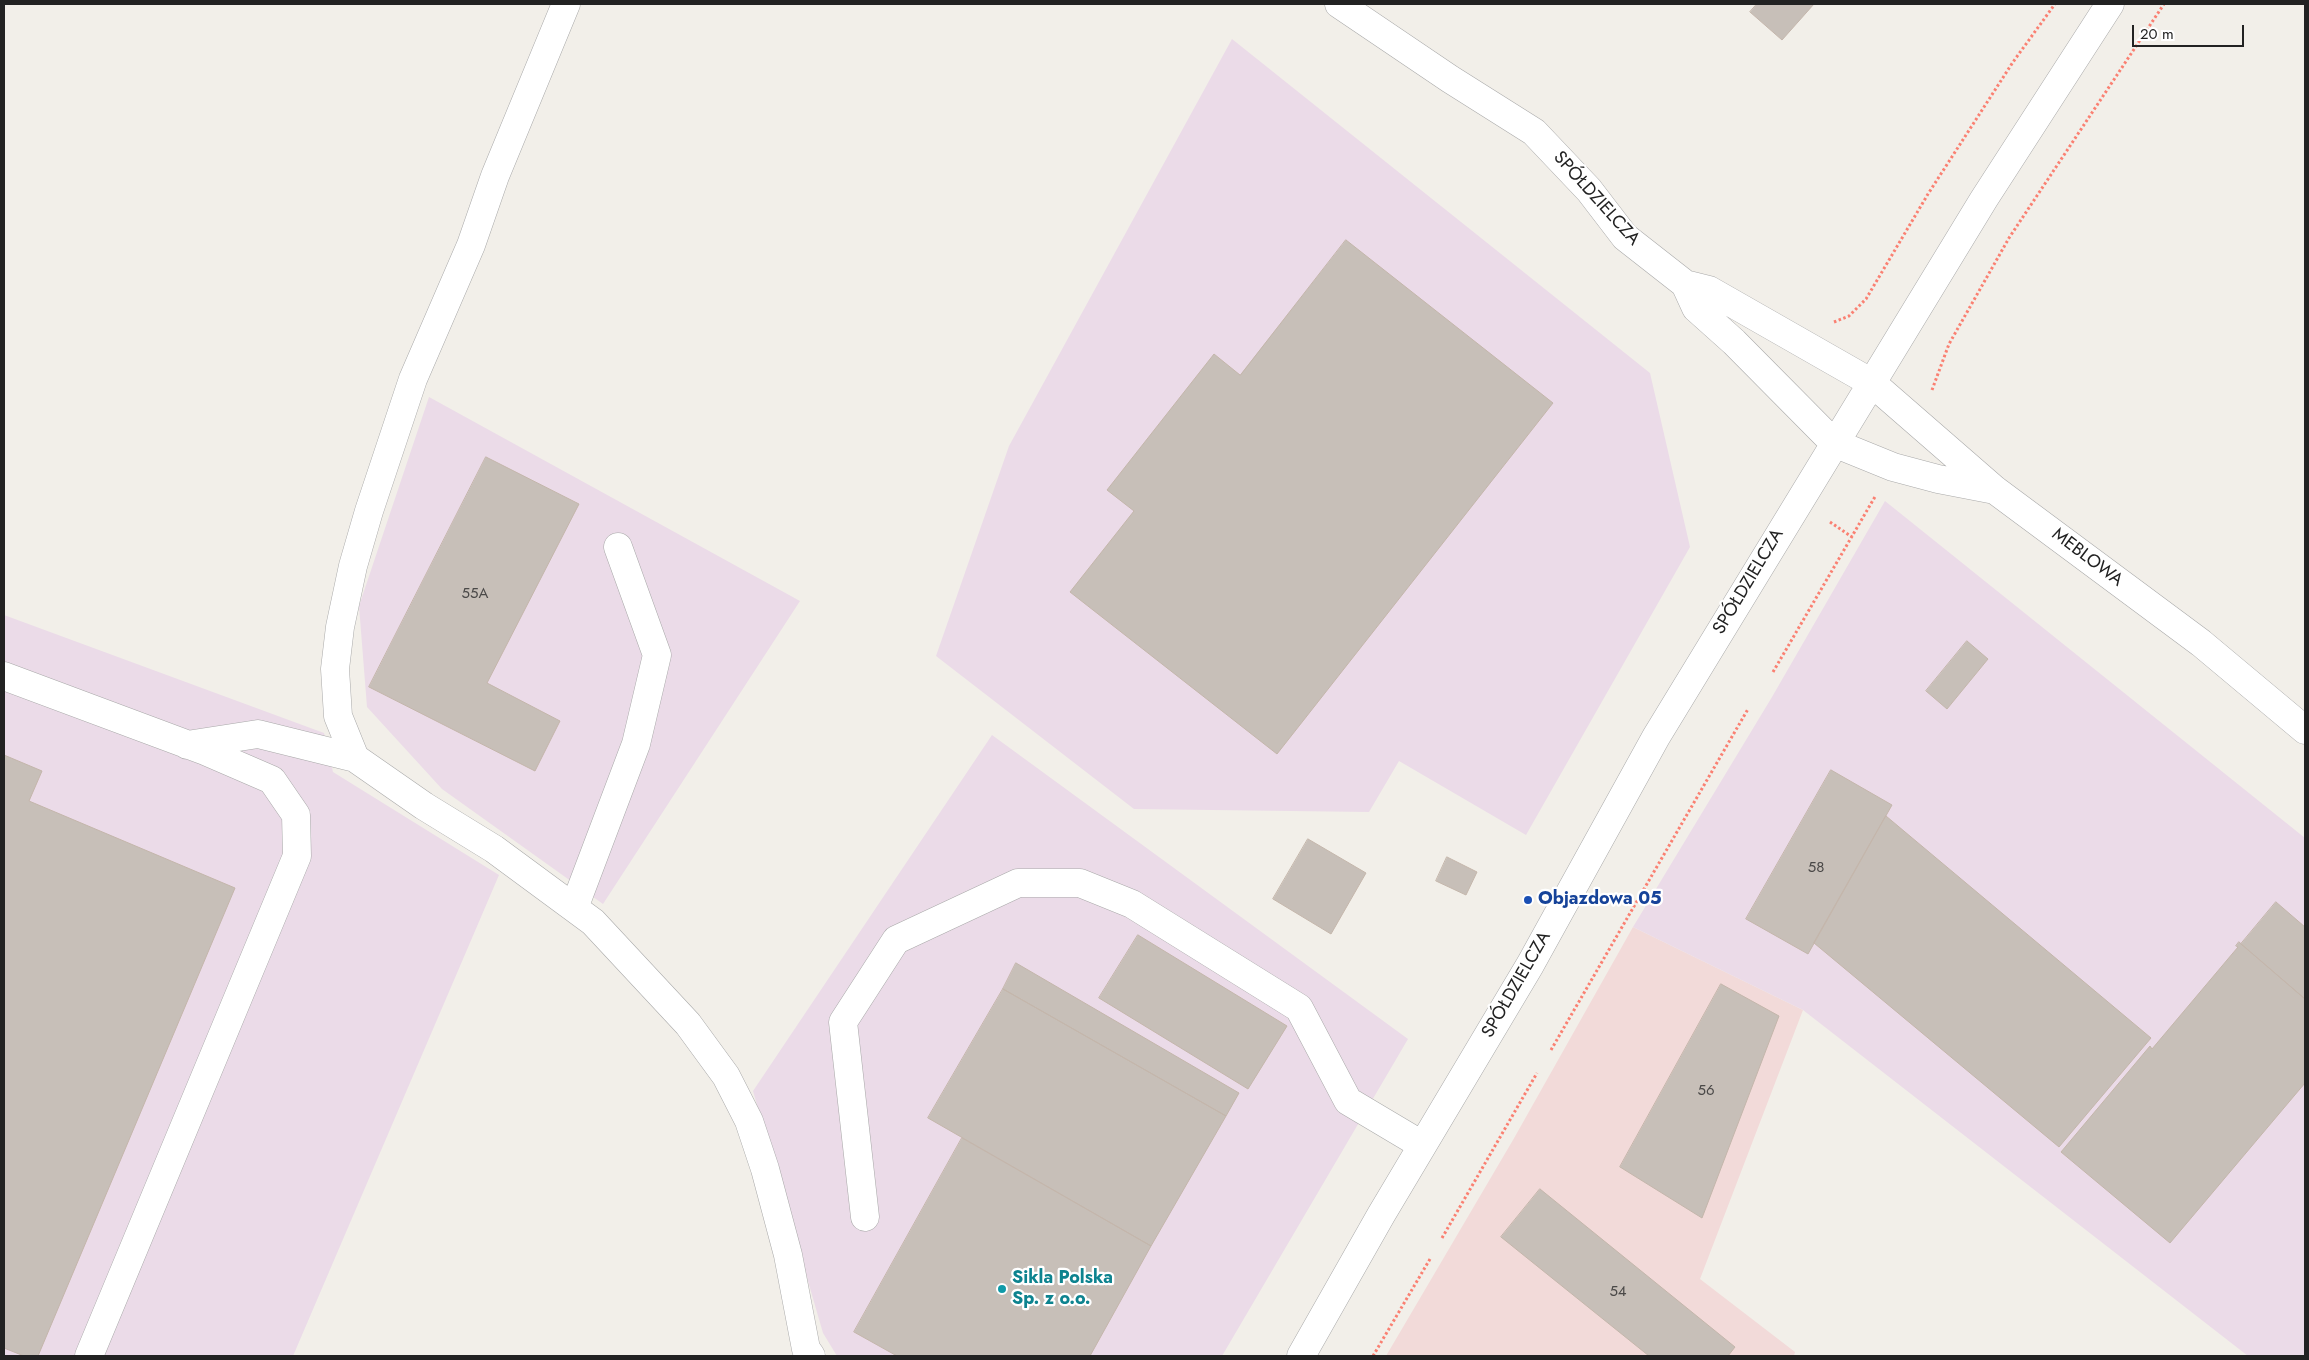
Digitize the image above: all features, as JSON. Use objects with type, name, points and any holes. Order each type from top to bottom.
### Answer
[{"type":"street","points":[[355,758],[338,716],[335,669],[340,627],[353,566],[413,378],[471,245],[495,176],[566,4]]},
{"type":"street","name":"SPÓŁDZIELCZA","points":[[1301,1356],[1422,1145],[1530,965],[1656,736],[1872,383],[1709,290],[1685,284],[1625,237],[1589,190],[1534,132],[1450,79],[1339,4]]},
{"type":"street","points":[[1872,383],[1984,199],[2110,4]]},
{"type":"street","points":[[1685,284],[1696,308],[1734,342],[1834,444],[1893,467],[1938,479],[1995,490]]},
{"type":"street","name":"MEBLOWA","points":[[1872,383],[1995,490],[2201,643],[2305,730]]},
{"type":"street","points":[[574,908],[636,744],[656,655],[618,547]]},
{"type":"street","points":[[4,676],[186,745],[272,780],[296,815],[297,856],[90,1356]]},
{"type":"street","points":[[186,745],[258,734],[355,758],[424,806],[494,849],[593,922],[688,1024],[726,1076],[749,1121],[788,1255],[806,1349],[811,1356]]},
{"type":"street","points":[[865,1217],[843,1022],[896,940],[1018,883],[1080,883],[1132,904],[1299,1008],[1348,1101],[1422,1145]]},
{"type":"path","points":[[1827,324],[1849,316],[1866,299],[1933,186],[2013,62],[2055,4]]},
{"type":"path","points":[[1931,393],[1949,344],[2009,238],[2164,4]]},
{"type":"path","points":[[1773,672],[1876,494]]},
{"type":"path","points":[[1830,522],[1852,537]]},
{"type":"path","points":[[1551,1050],[1748,709]]},
{"type":"path","points":[[1442,1238],[1537,1073]]},
{"type":"path","points":[[1373,1356],[1430,1259]]},
{"type":"shaded area","points":[[1232,39],[1650,373],[1690,547],[1526,835],[1399,761],[1369,812],[1134,809],[936,656],[1009,446]]},
{"type":"shaded area","points":[[429,397],[800,601],[603,904],[442,789],[367,707],[359,606]]},
{"type":"shaded area","points":[[1885,501],[2305,838],[2305,1356],[2248,1356],[1803,1010],[1633,927],[1772,697]]},
{"type":"shaded area","points":[[4,615],[324,733],[333,772],[499,875],[293,1356],[4,1356]]},
{"type":"shaded area","name":"Sikla Polska Sp. z o.o.","points":[[992,735],[1408,1039],[1222,1356],[837,1356],[823,1333],[753,1091]]},
{"type":"shaded area","points":[[1633,927],[1803,1010],[1700,1279],[1795,1352],[1794,1356],[1386,1356],[1513,1140]]},
{"type":"building","points":[[1757,4],[1814,4],[1782,40],[1750,12]]},
{"type":"building","points":[[1346,240],[1553,403],[1277,754],[1070,592],[1134,511],[1107,490],[1214,354],[1240,375]]},
{"type":"building","points":[[486,457],[579,504],[487,683],[560,721],[535,771],[369,687]]},
{"type":"building","points":[[1967,641],[1988,659],[1947,709],[1926,691]]},
{"type":"building","points":[[4,755],[42,771],[29,801],[235,888],[38,1356],[24,1356],[4,1348]]},
{"type":"building","points":[[1831,770],[1892,805],[1808,954],[1746,919]]},
{"type":"building","points":[[1886,816],[2151,1038],[2059,1147],[1814,943]]},
{"type":"building","points":[[1308,839],[1366,873],[1331,934],[1273,899]]},
{"type":"building","points":[[1447,857],[1477,872],[1466,895],[1436,881]]},
{"type":"building","points":[[2276,902],[2305,927],[2305,999],[2241,944]]},
{"type":"building","points":[[1138,935],[1287,1026],[1248,1089],[1099,998]]},
{"type":"building","points":[[2239,942],[2305,999],[2305,1083],[2170,1243],[2061,1152],[2150,1046],[2152,1049],[2238,947],[2236,946]]},
{"type":"building","points":[[1016,963],[1239,1093],[1226,1116],[1003,989]]},
{"type":"building","points":[[1721,984],[1779,1016],[1702,1218],[1620,1167]]},
{"type":"building","points":[[1003,989],[1226,1116],[1151,1246],[928,1118]]},
{"type":"building","name":"Sikla Polska Sp. z o.o.","points":[[962,1138],[1151,1246],[1090,1356],[897,1356],[854,1332]]},
{"type":"building","points":[[1540,1189],[1735,1347],[1728,1356],[1649,1356],[1501,1237]]},
{"type":"place","name":"Objazdowa 05","points":[[1528,900]]},
{"type":"place","name":"Sikla Polska Sp. z o.o.","points":[[1002,1289]]}]
